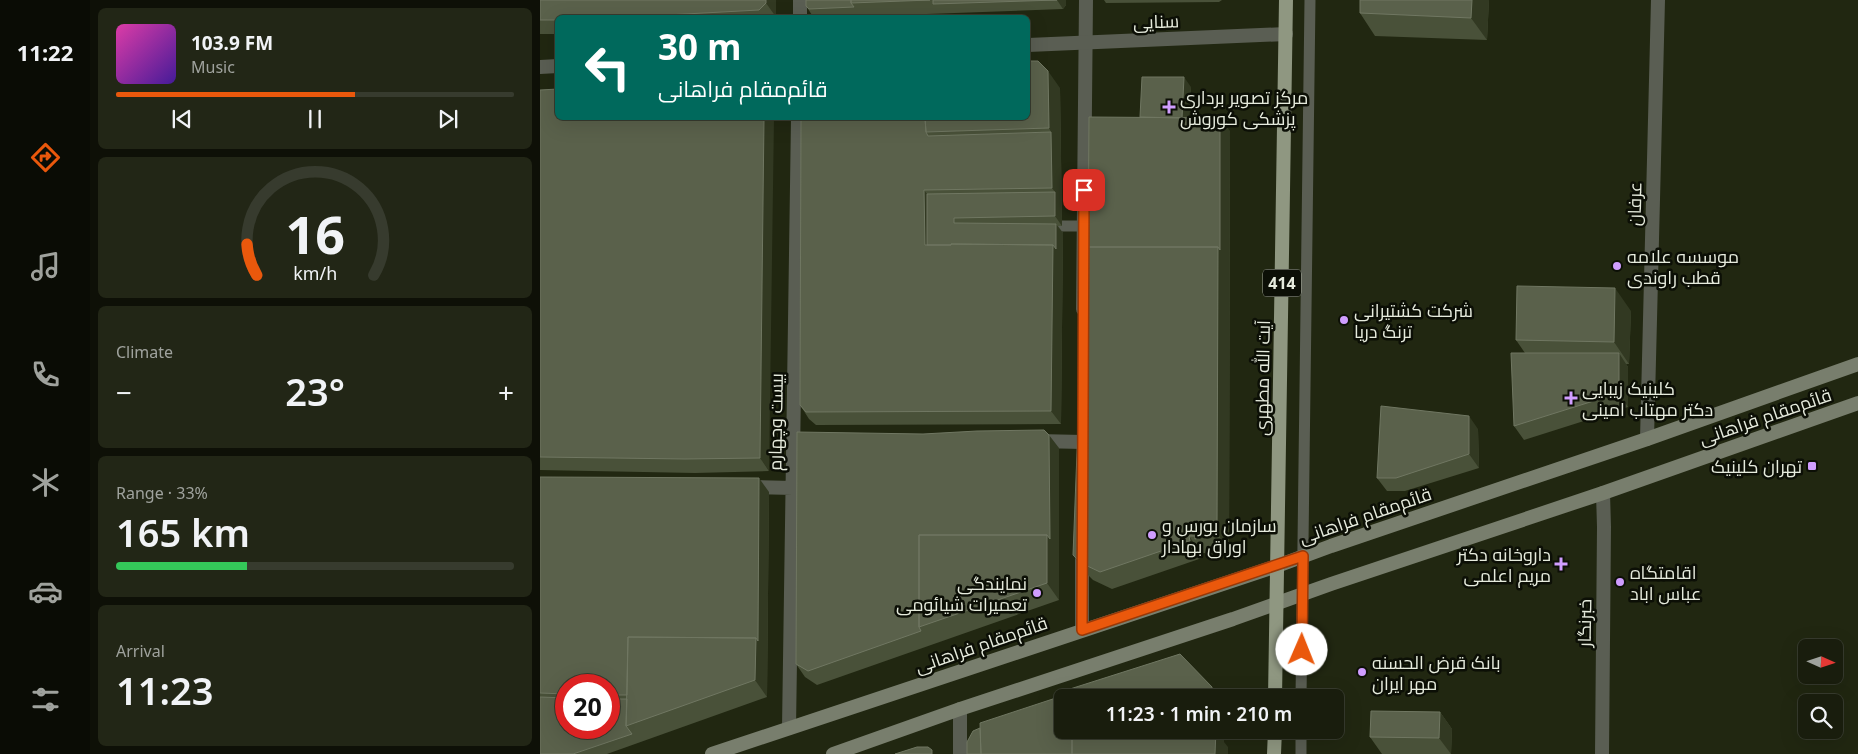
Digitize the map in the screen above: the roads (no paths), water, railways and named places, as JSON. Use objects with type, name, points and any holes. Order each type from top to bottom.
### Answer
[{"type":"main road","name":"آیت الله مطهری","points":[[1275,689],[1286,0]]},
{"type":"main road","name":"قائم‌مقام فراهانی","points":[[712,754],[1277,566],[1858,364]]},
{"type":"main road","name":"قائم‌مقام فراهانی","points":[[833,754],[960,709],[1603,492],[1858,403]]},
{"type":"main road","points":[[1274,754],[1275,739]]},
{"type":"street","points":[[800,0],[800,15]]},
{"type":"street","points":[[1083,324],[1086,0]]},
{"type":"street","name":"عرفان","points":[[1647,438],[1658,0]]},
{"type":"street","name":"سنایی","points":[[1030,45],[1286,34]]},
{"type":"street","points":[[540,66],[555,66]]},
{"type":"street","name":"بیست وچهارم","points":[[789,728],[793,488],[798,436],[798,120]]},
{"type":"street","points":[[1023,440],[1083,442]]},
{"type":"street","points":[[734,487],[793,488]]},
{"type":"street","name":"خبرنگار","points":[[1602,754],[1603,492]]},
{"type":"street","points":[[1082,541],[1082,630]]},
{"type":"street","points":[[960,709],[960,754]]},
{"type":"lane","points":[[1301,689],[1310,0]]},
{"type":"lane","points":[[1036,226],[1084,226]]},
{"type":"lane","points":[[1301,739],[1301,754]]},
{"type":"place","name":"مرکز تصویر برداری پزشکی کوروش","points":[[1169,107]]},
{"type":"place","name":"موسسه علامه قطب راوندی","points":[[1617,266]]},
{"type":"place","name":"شرکت کشتیرانی ترنگ دریا","points":[[1344,320]]},
{"type":"place","name":"کلینیک زیبایی دکتر مهتاب امینی","points":[[1571,398]]},
{"type":"place","name":"تهران کلینیک","points":[[1812,466]]},
{"type":"place","name":"سازمان بورس و اوراق بهادار","points":[[1152,535]]},
{"type":"place","name":"داروخانه دکتر مریم اعلمی","points":[[1561,564]]},
{"type":"place","name":"اقامتگاه عباس اباد","points":[[1620,582]]},
{"type":"place","name":"نمایندگی تعمیرات شیائومی","points":[[1037,593]]},
{"type":"place","name":"بانک قرض الحسنه مهر ایران","points":[[1362,672]]}]
